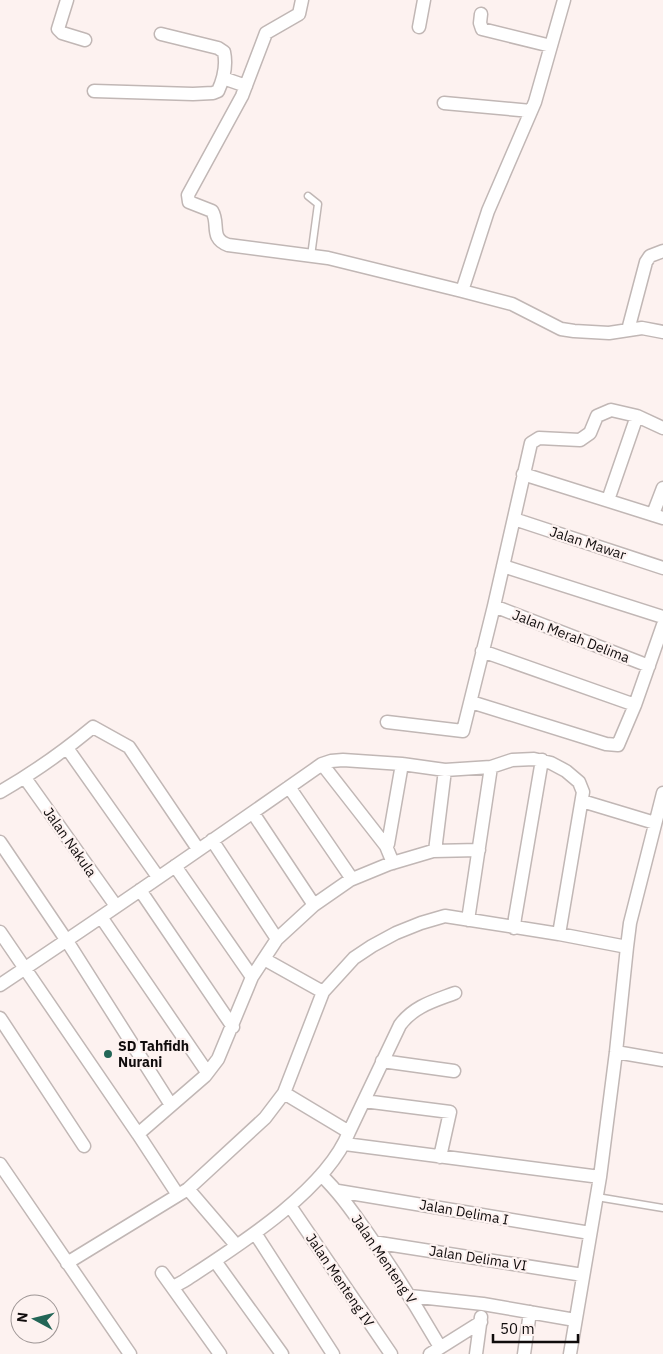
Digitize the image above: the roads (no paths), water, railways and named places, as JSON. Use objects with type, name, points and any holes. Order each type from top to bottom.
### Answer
[{"type":"street","points":[[67,0],[58,29],[62,33],[86,40]]},
{"type":"street","points":[[302,0],[299,14],[266,33],[246,86],[188,195],[189,202],[212,211],[217,236],[223,243],[357,264],[512,304],[561,329],[574,332],[609,333],[642,328],[663,332]]},
{"type":"street","points":[[419,27],[424,0]]},
{"type":"street","points":[[462,291],[488,211],[531,111],[542,80],[564,0]]},
{"type":"street","points":[[481,14],[480,23],[482,29],[551,46]]},
{"type":"street","points":[[94,91],[218,92],[226,61],[224,52],[161,34]]},
{"type":"street","points":[[223,78],[246,86]]},
{"type":"street","points":[[444,103],[531,111]]},
{"type":"street","points":[[628,330],[646,262],[650,256],[663,251]]},
{"type":"street","points":[[386,722],[463,731],[531,443],[539,438],[580,440],[590,432],[597,416],[611,410],[637,416],[663,428]]},
{"type":"street","points":[[608,500],[637,416]]},
{"type":"street","points":[[523,474],[658,516],[663,488]]},
{"type":"street","name":"Jalan Mawar","points":[[514,519],[663,568]]},
{"type":"street","points":[[503,566],[663,617]]},
{"type":"street","name":"Jalan Merah Delima","points":[[494,606],[649,666]]},
{"type":"street","points":[[471,702],[611,745],[618,745],[622,739],[663,625]]},
{"type":"street","points":[[482,651],[635,704]]},
{"type":"street","points":[[0,792],[25,778],[93,727],[129,747],[198,849]]},
{"type":"street","points":[[67,748],[158,876]]},
{"type":"street","points":[[0,985],[67,941],[158,876],[322,764],[331,761],[402,764],[445,770],[492,768],[512,760],[542,760],[558,766],[579,782],[583,792],[559,934]]},
{"type":"street","points":[[514,928],[542,760]]},
{"type":"street","points":[[322,764],[386,846],[393,863]]},
{"type":"street","points":[[386,846],[388,844],[402,764]]},
{"type":"street","points":[[468,920],[492,768]]},
{"type":"street","points":[[435,851],[445,770]]},
{"type":"street","name":"Jalan Nakula","points":[[25,778],[116,906]]},
{"type":"street","points":[[289,787],[352,879]]},
{"type":"street","points":[[570,1354],[600,1177],[630,923],[657,824],[663,792]]},
{"type":"street","points":[[582,801],[657,824]]},
{"type":"street","points":[[253,812],[314,905]]},
{"type":"street","points":[[212,840],[277,938]]},
{"type":"street","points":[[0,842],[67,941],[171,1105]]},
{"type":"street","points":[[138,1134],[208,1072],[218,1059],[252,977],[277,938],[314,905],[352,879],[393,863],[435,851],[479,850]]},
{"type":"street","points":[[175,866],[252,977]]},
{"type":"street","points":[[140,890],[232,1027]]},
{"type":"street","points":[[67,1263],[183,1192],[265,1118],[284,1093],[323,992],[354,958],[372,946],[420,923],[445,916],[627,947]]},
{"type":"street","points":[[101,917],[208,1072]]},
{"type":"street","points":[[0,932],[138,1134],[183,1192],[236,1245]]},
{"type":"street","points":[[264,959],[323,992]]},
{"type":"street","points":[[173,1287],[255,1233],[290,1206],[322,1175],[347,1138],[400,1025],[406,1017],[420,1007],[455,993]]},
{"type":"street","points":[[0,1018],[84,1146]]},
{"type":"street","points":[[616,1052],[663,1060]]},
{"type":"street","points":[[382,1061],[454,1071]]},
{"type":"street","points":[[284,1093],[347,1138],[440,1157],[600,1177]]},
{"type":"street","points":[[364,1101],[450,1112],[440,1157]]},
{"type":"street","points":[[0,1164],[130,1354]]},
{"type":"street","name":"Jalan Menteng V","points":[[322,1175],[338,1191],[410,1296],[436,1351]]},
{"type":"street","name":"Jalan Delima I","points":[[338,1191],[590,1233]]},
{"type":"street","name":"Jalan Menteng IV","points":[[290,1206],[391,1354]]},
{"type":"street","points":[[255,1233],[334,1354]]},
{"type":"street","name":"Jalan Delima VI","points":[[373,1242],[583,1275]]},
{"type":"street","points":[[215,1260],[282,1354]]},
{"type":"street","points":[[162,1273],[220,1354]]},
{"type":"street","points":[[410,1296],[483,1304],[575,1320]]},
{"type":"street","points":[[476,1354],[483,1304]]},
{"type":"street","points":[[524,1354],[530,1312]]},
{"type":"street","points":[[436,1351],[481,1322]]},
{"type":"lane","points":[[308,196],[315,200],[318,207],[310,256]]},
{"type":"lane","points":[[597,1197],[663,1208]]},
{"type":"place","name":"SD Tahfidh Nurani","points":[[108,1054]]}]
